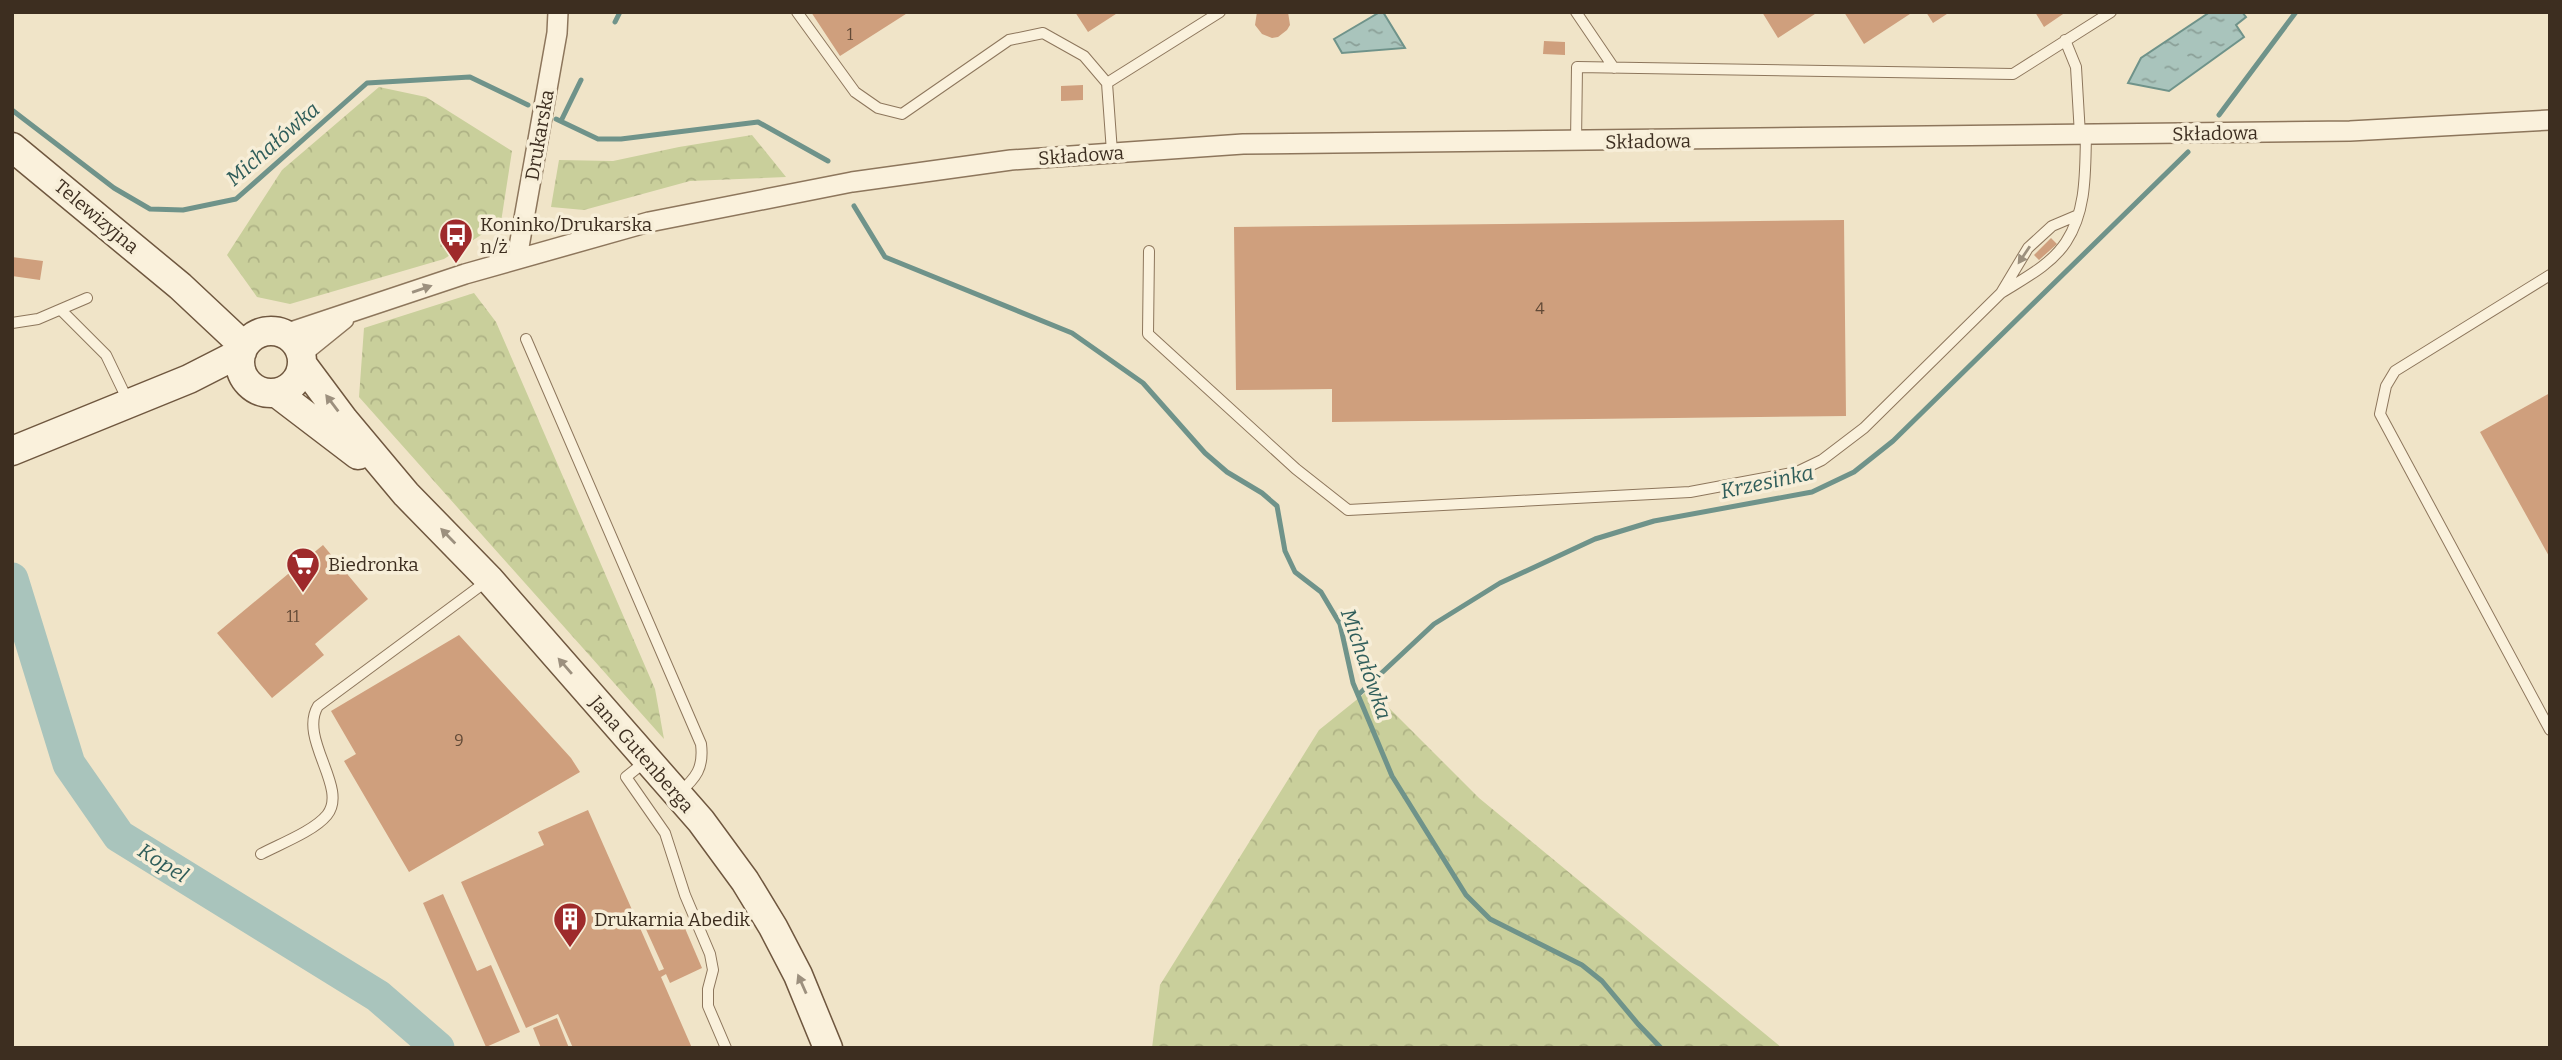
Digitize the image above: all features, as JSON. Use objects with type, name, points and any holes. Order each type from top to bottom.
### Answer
[{"type":"street","name":"Drukarska","points":[[517,258],[557,33],[558,12]]},
{"type":"street","name":"Składowa","points":[[268,352],[331,328],[357,311],[517,258],[649,222],[749,201],[944,168],[1112,152],[1243,144],[2350,131],[2550,120]]},
{"type":"street","name":"Telewizyjna","points":[[12,147],[180,286],[268,352]]},
{"type":"street","points":[[12,451],[189,379],[268,352],[300,376],[293,386],[278,394]]},
{"type":"street","name":"Jana Gutenberga","points":[[406,494],[313,418],[278,394],[260,392],[250,386],[268,352],[345,420],[406,494],[489,579],[678,794],[726,854],[774,927],[798,975],[828,1048]]},
{"type":"lane","points":[[797,12],[855,92],[878,108],[902,114],[1009,40],[1043,33],[1084,56],[1107,83],[1112,152]]},
{"type":"lane","points":[[1107,83],[1220,12]]},
{"type":"lane","points":[[1576,12],[1614,68]]},
{"type":"lane","points":[[1576,142],[1577,67],[2013,74],[2110,12]]},
{"type":"lane","points":[[1149,251],[1148,334],[1296,469],[1348,510],[1690,492],[1797,472],[1822,460],[1864,428],[2001,293],[2042,266],[2066,243],[2084,194],[2083,135],[2076,67],[2065,40]]},
{"type":"lane","points":[[2001,293],[2028,248],[2052,226],[2077,215]]},
{"type":"lane","points":[[2550,275],[2395,371],[2386,386],[2380,414],[2550,730]]},
{"type":"lane","points":[[12,323],[30,321],[87,298]]},
{"type":"lane","points":[[61,310],[106,355],[130,403]]},
{"type":"lane","points":[[526,339],[701,744],[703,758],[699,772],[678,794]]},
{"type":"lane","points":[[261,854],[318,823],[330,811],[333,795],[313,727],[314,712],[318,706],[489,579]]},
{"type":"lane","points":[[647,760],[626,777],[665,833],[685,895],[710,954],[713,970],[708,989],[708,1006],[726,1048]]},
{"type":"green space","points":[[379,87],[426,97],[512,151],[501,222],[444,259],[290,304],[257,297],[227,255],[282,170]]},
{"type":"green space","points":[[752,135],[786,177],[690,181],[584,210],[551,207],[559,160],[613,161]]},
{"type":"green space","points":[[474,293],[496,322],[655,689],[664,739],[359,397],[364,328]]},
{"type":"green space","points":[[1370,689],[1479,798],[1782,1048],[1152,1048],[1160,985],[1319,730]]},
{"type":"water","points":[[1383,12],[1405,48],[1342,53],[1334,39]]},
{"type":"water","points":[[2210,12],[2242,12],[2246,17],[2236,25],[2244,37],[2169,91],[2128,83],[2141,58]]},
{"type":"building","points":[[811,12],[909,12],[840,56]]},
{"type":"building","points":[[1075,12],[1119,12],[1088,32]]},
{"type":"building","points":[[1257,12],[1288,12],[1290,25],[1278,37],[1272,38],[1262,34],[1255,25]]},
{"type":"building","points":[[1762,12],[1818,12],[1778,38]]},
{"type":"building","points":[[1844,12],[1913,12],[1864,44]]},
{"type":"building","points":[[1926,12],[1950,12],[1933,23]]},
{"type":"building","points":[[2035,12],[2066,12],[2044,27]]},
{"type":"building","points":[[1544,41],[1565,42],[1565,55],[1543,54]]},
{"type":"building","points":[[1083,85],[1083,100],[1061,101],[1061,86]]},
{"type":"building","points":[[1844,220],[1846,416],[1332,422],[1332,389],[1236,390],[1234,227]]},
{"type":"building","points":[[2051,238],[2057,244],[2039,260],[2034,255]]},
{"type":"building","points":[[12,257],[43,261],[40,280],[12,276]]},
{"type":"building","points":[[2550,393],[2550,558],[2480,432]]},
{"type":"building","points":[[323,545],[368,599],[315,644],[324,655],[272,698],[217,633]]},
{"type":"building","points":[[459,635],[571,758],[580,772],[409,872],[344,761],[356,754],[331,711]]},
{"type":"building","name":"Drukarnia Abedik","points":[[588,810],[659,971],[664,969],[645,927],[678,912],[702,968],[670,983],[666,974],[661,977],[692,1048],[573,1048],[558,1014],[526,1028],[461,882],[544,845],[538,832]]},
{"type":"building","points":[[443,894],[477,971],[491,965],[520,1032],[486,1047],[423,903]]},
{"type":"building","points":[[557,1018],[569,1048],[541,1048],[533,1028]]},
{"type":"waterway","points":[[615,22],[620,12]]},
{"type":"waterway","name":"Krzesinka","points":[[2219,115],[2296,12]]},
{"type":"waterway","name":"Michałówka","points":[[12,110],[114,188],[150,209],[183,210],[236,199],[367,83],[470,77],[528,105]]},
{"type":"waterway","points":[[561,121],[581,80]]},
{"type":"waterway","name":"Michałówka","points":[[556,119],[598,139],[621,139],[758,122],[828,161]]},
{"type":"waterway","name":"Krzesinka","points":[[1358,695],[1434,624],[1500,583],[1595,539],[1654,521],[1812,492],[1854,472],[1893,441],[2188,152]]},
{"type":"waterway","name":"Michałówka","points":[[854,206],[885,257],[1072,333],[1143,383],[1205,453],[1227,472],[1262,493],[1277,506],[1285,551],[1295,572],[1321,592],[1340,624],[1353,683],[1392,776],[1466,895],[1490,919],[1582,965],[1602,981],[1661,1048]]},
{"type":"waterway","name":"Kopel","points":[[12,579],[69,764],[119,836],[378,996],[438,1048]]},
{"type":"place","name":"Koninko/Drukarska n/ż","points":[[456,265]]},
{"type":"place","name":"Biedronka","points":[[303,594]]},
{"type":"place","name":"Drukarnia Abedik","points":[[570,949]]}]
